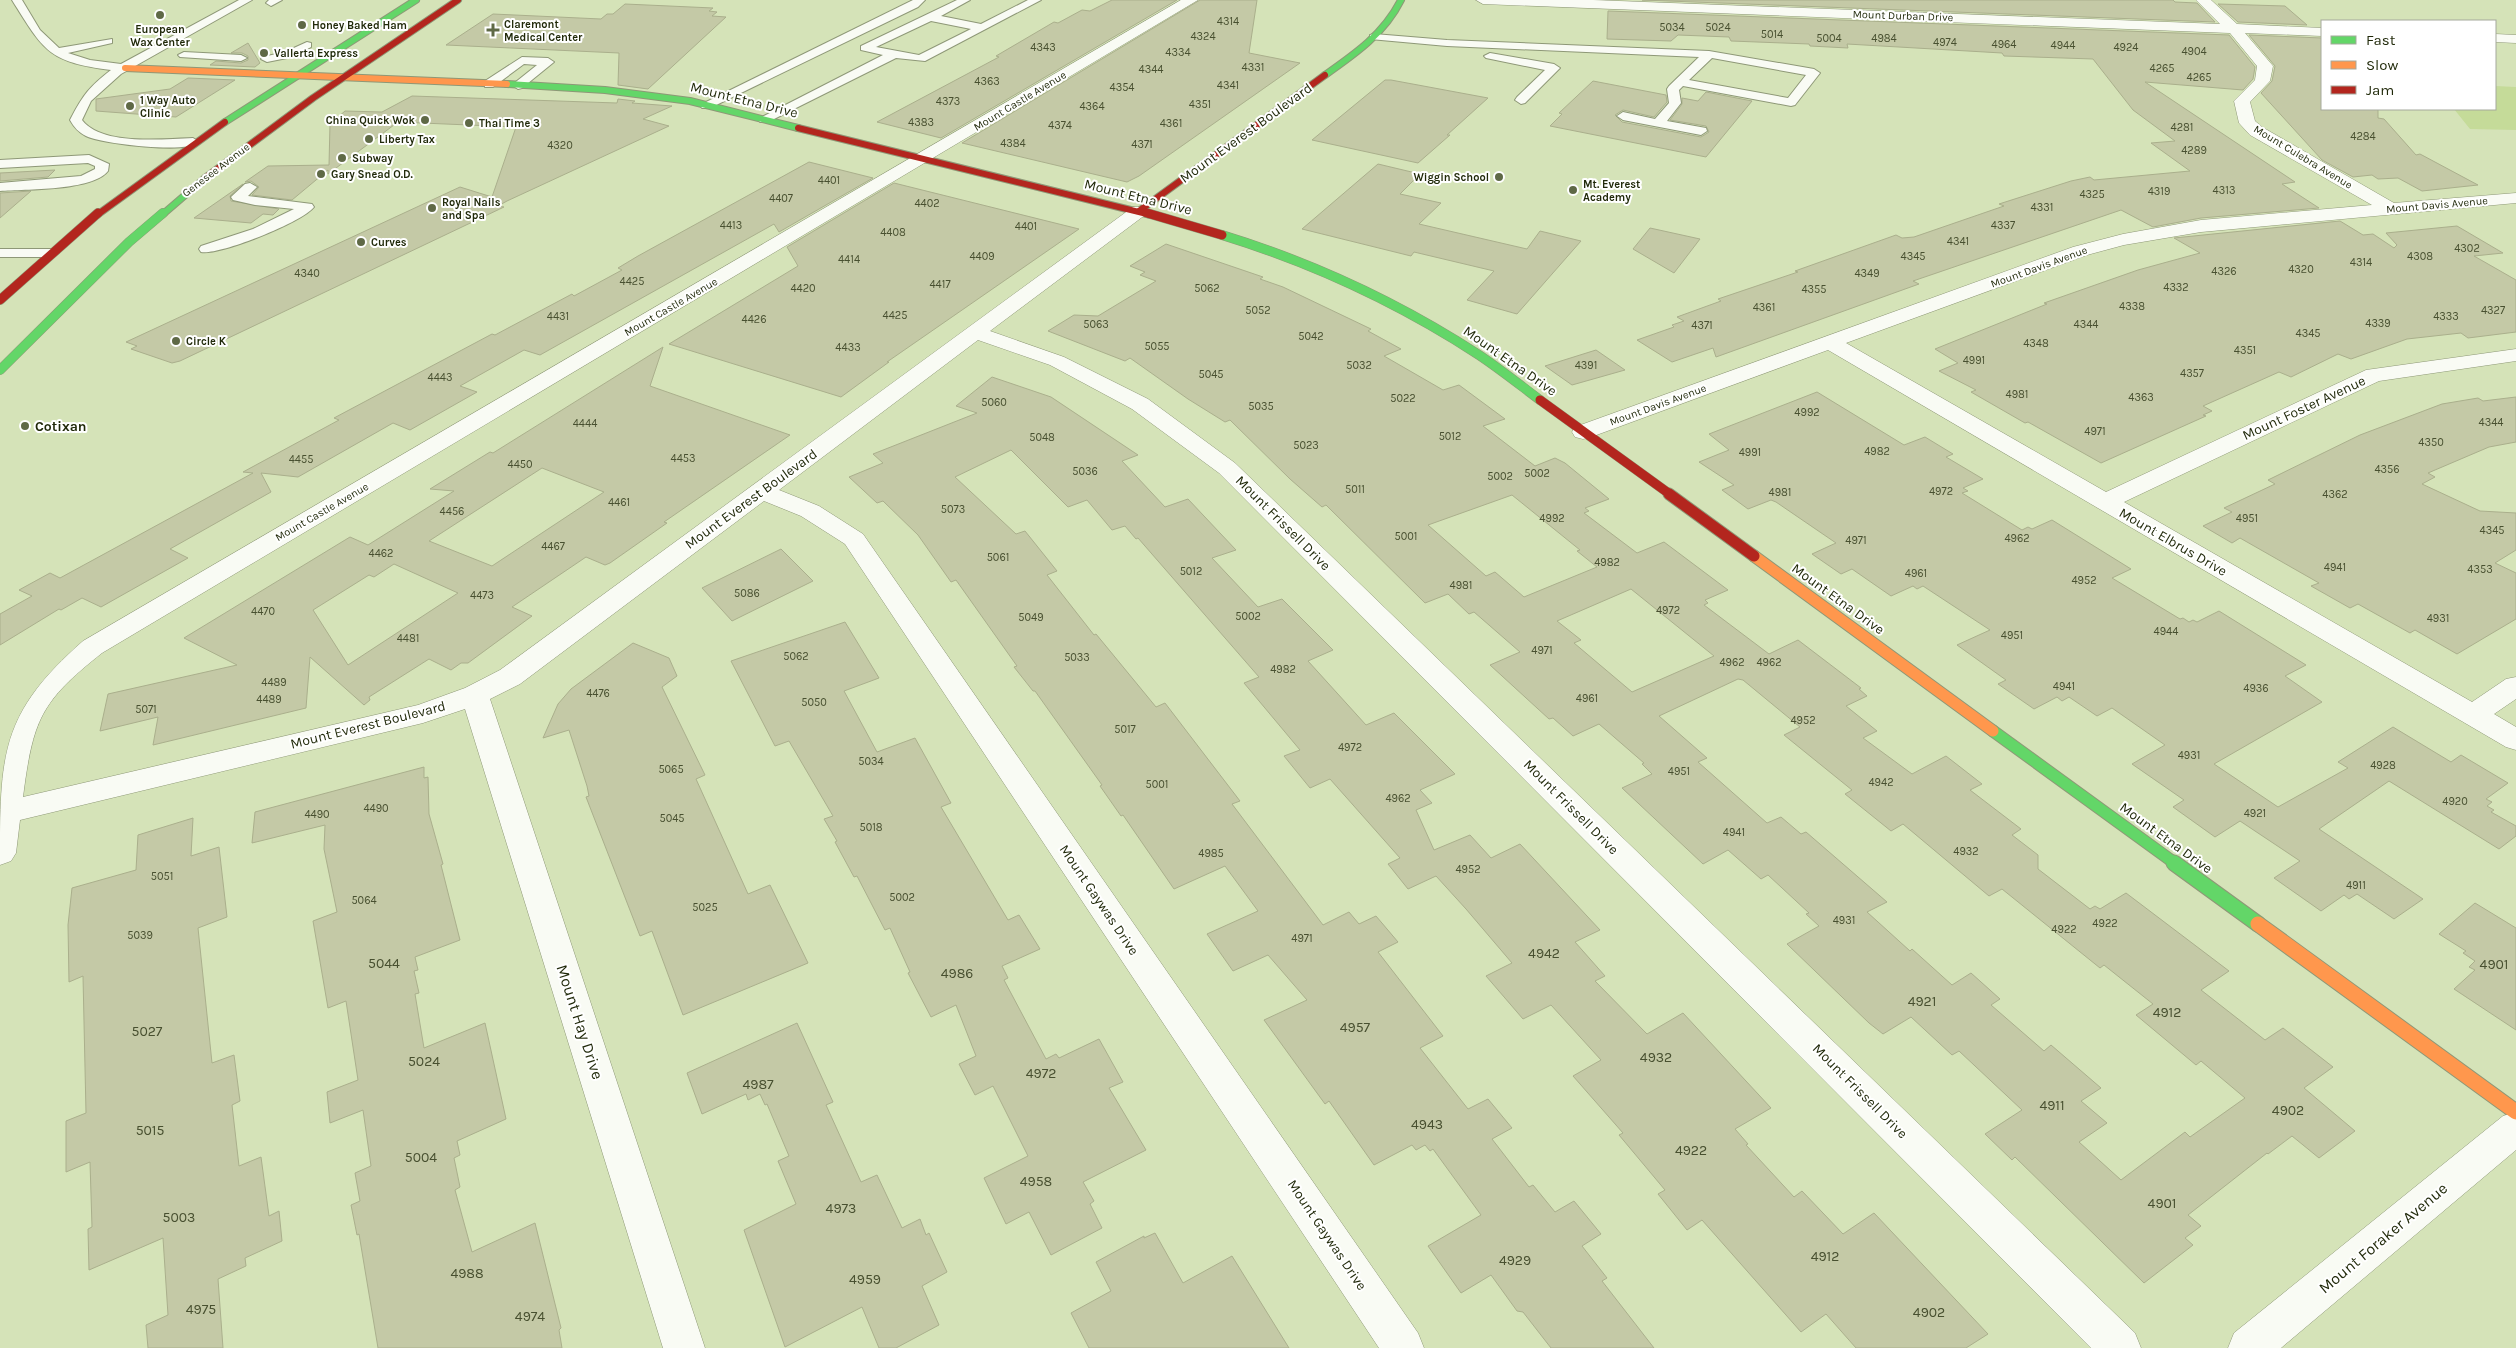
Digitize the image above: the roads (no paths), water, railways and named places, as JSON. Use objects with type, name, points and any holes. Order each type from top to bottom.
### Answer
[{"type":"street","points":[[0,300],[102,210],[193,142],[416,0]]},
{"type":"street","name":"Genesee Avenue","points":[[0,370],[70,299],[173,203],[342,78],[458,0]]},
{"type":"street","name":"Mount Castle Avenue","points":[[0,854],[20,732],[40,693],[62,671],[123,626],[150,613],[1191,0]]},
{"type":"street","name":"Mount Everest Boulevard","points":[[7,812],[423,713],[476,695],[510,677],[1366,45],[1397,10],[1400,0]]},
{"type":"street","name":"Mount Durban Drive","points":[[1483,0],[2321,32]]},
{"type":"street","name":"Mount Culebra Avenue","points":[[2204,0],[2234,29],[2265,66],[2262,81],[2242,101],[2247,123],[2256,131],[2391,209]]},
{"type":"street","points":[[2496,38],[2516,39]]},
{"type":"street","name":"Mount Etna Drive","points":[[126,68],[605,90],[706,105],[1139,211],[1250,243],[1365,290],[1470,349],[2516,1112]]},
{"type":"street","name":"Mount Davis Avenue","points":[[1583,432],[1831,344],[2080,251],[2123,240],[2200,226],[2516,198]]},
{"type":"street","name":"Mount Frissell Drive","points":[[976,333],[1057,361],[1140,404],[1227,468],[2120,1348]]},
{"type":"street","name":"Mount Elbrus Drive","points":[[1831,344],[2516,740]]},
{"type":"street","name":"Mount Foster Avenue","points":[[2105,502],[2374,376],[2516,355]]},
{"type":"street","name":"Mount Gaywas Drive","points":[[762,491],[810,511],[854,539],[1403,1348]]},
{"type":"street","points":[[2473,715],[2516,686]]},
{"type":"street","name":"Mount Hay Drive","points":[[476,695],[684,1348]]},
{"type":"street","name":"Mount Foraker Avenue","points":[[2249,1348],[2516,1128]]},
{"type":"lane","points":[[17,0],[40,37],[56,52],[86,63],[126,68]]},
{"type":"lane","points":[[193,142],[157,144],[104,137],[84,131],[76,120],[86,99],[126,68],[247,0]]},
{"type":"lane","points":[[706,105],[905,10],[920,0]]},
{"type":"lane","points":[[965,0],[865,48],[921,59],[1036,0]]},
{"type":"lane","points":[[930,17],[982,28]]},
{"type":"lane","points":[[1374,37],[1465,44],[1709,54],[1814,73],[1791,102],[1681,82]]},
{"type":"lane","points":[[56,52],[108,41]]},
{"type":"lane","points":[[1465,44],[1466,52],[1554,68],[1521,100]]},
{"type":"lane","points":[[267,59],[288,55],[307,45]]},
{"type":"lane","points":[[764,119],[894,54]]},
{"type":"lane","points":[[1658,122],[1675,103],[1673,89],[1709,54]]},
{"type":"lane","points":[[184,55],[241,58]]},
{"type":"lane","points":[[490,84],[522,60],[548,62],[518,86]]},
{"type":"lane","points":[[1623,116],[1701,131]]},
{"type":"lane","points":[[0,164],[89,159],[102,164],[101,171],[93,177],[82,180],[0,187]]},
{"type":"lane","points":[[206,249],[234,242],[307,207],[292,202],[250,201],[238,197],[250,187]]},
{"type":"lane","points":[[0,253],[52,253]]},
{"type":"place","name":"European Wax Center","points":[[160,15]]},
{"type":"place","name":"Honey Baked Ham","points":[[302,25]]},
{"type":"place","name":"Claremont Medical Center","points":[[493,30]]},
{"type":"place","name":"Vallerta Express","points":[[264,53]]},
{"type":"place","name":"1 Way Auto Clinic","points":[[130,106]]},
{"type":"place","name":"China Quick Wok","points":[[425,120]]},
{"type":"place","name":"Thai Time 3","points":[[469,123]]},
{"type":"place","name":"Liberty Tax","points":[[369,139]]},
{"type":"place","name":"Subway","points":[[342,158]]},
{"type":"place","name":"Gary Snead O.D.","points":[[321,174]]},
{"type":"place","name":"Wiggin School","points":[[1499,177]]},
{"type":"place","name":"Mt. Everest Academy","points":[[1573,190]]},
{"type":"place","name":"Royal Nails and Spa","points":[[432,208]]},
{"type":"place","name":"Curves","points":[[361,242]]},
{"type":"place","name":"Circle K","points":[[176,341]]},
{"type":"place","name":"Cotixan","points":[[25,426]]}]
